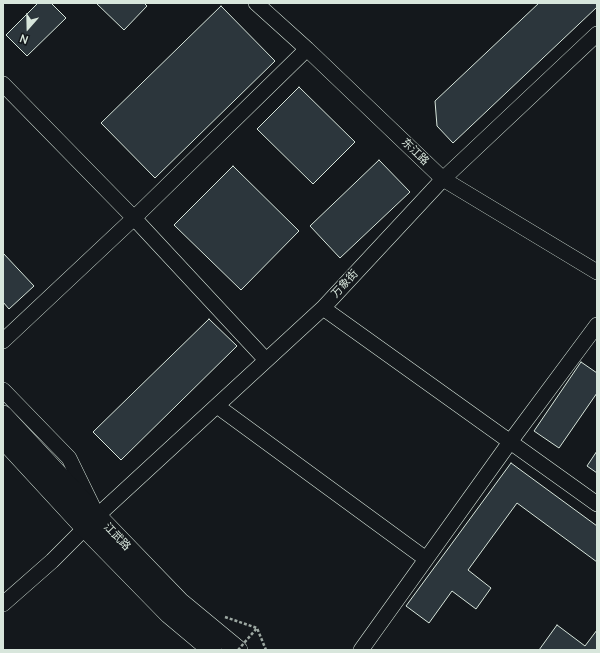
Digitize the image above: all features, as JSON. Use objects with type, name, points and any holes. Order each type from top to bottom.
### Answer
[{"type":"main road","name":"江武路","points":[[3,415],[169,614],[212,650]]},
{"type":"main road","name":"江武路","points":[[3,439],[91,522],[180,602],[238,650]]},
{"type":"street","name":"东江路","points":[[256,3],[307,49],[443,179],[597,272]]},
{"type":"street","name":"万象街","points":[[3,604],[52,561],[91,522],[323,308],[443,179],[597,34]]},
{"type":"street","points":[[3,340],[134,218],[307,49]]},
{"type":"street","points":[[3,84],[134,218],[266,360]]},
{"type":"street","points":[[323,308],[597,504]]},
{"type":"street","points":[[361,650],[510,442],[597,325]]},
{"type":"street","points":[[3,390],[69,458],[91,522]]},
{"type":"street","points":[[217,406],[426,558]]},
{"type":"path","points":[[238,650],[257,628]]},
{"type":"building","points":[[38,3],[51,3],[66,18],[27,56],[6,35]]},
{"type":"building","points":[[96,3],[144,3],[147,6],[124,30]]},
{"type":"building","points":[[539,3],[597,3],[597,7],[453,143],[437,126],[435,101]]},
{"type":"building","points":[[221,6],[275,61],[155,178],[101,123]]},
{"type":"building","points":[[299,87],[355,142],[313,184],[257,129]]},
{"type":"building","points":[[379,160],[410,192],[340,258],[310,226]]},
{"type":"building","points":[[233,166],[299,231],[241,290],[174,225]]},
{"type":"building","points":[[3,253],[34,286],[9,309],[3,302]]},
{"type":"building","points":[[209,319],[237,346],[121,460],[93,432]]},
{"type":"building","points":[[581,362],[597,373],[597,393],[559,448],[534,431]]},
{"type":"building","points":[[597,451],[597,473],[587,466]]},
{"type":"building","points":[[511,463],[597,526],[597,562],[517,503],[468,570],[491,588],[476,609],[452,591],[429,623],[406,606]]},
{"type":"building","points":[[557,625],[585,646],[597,630],[597,650],[539,650]]}]
